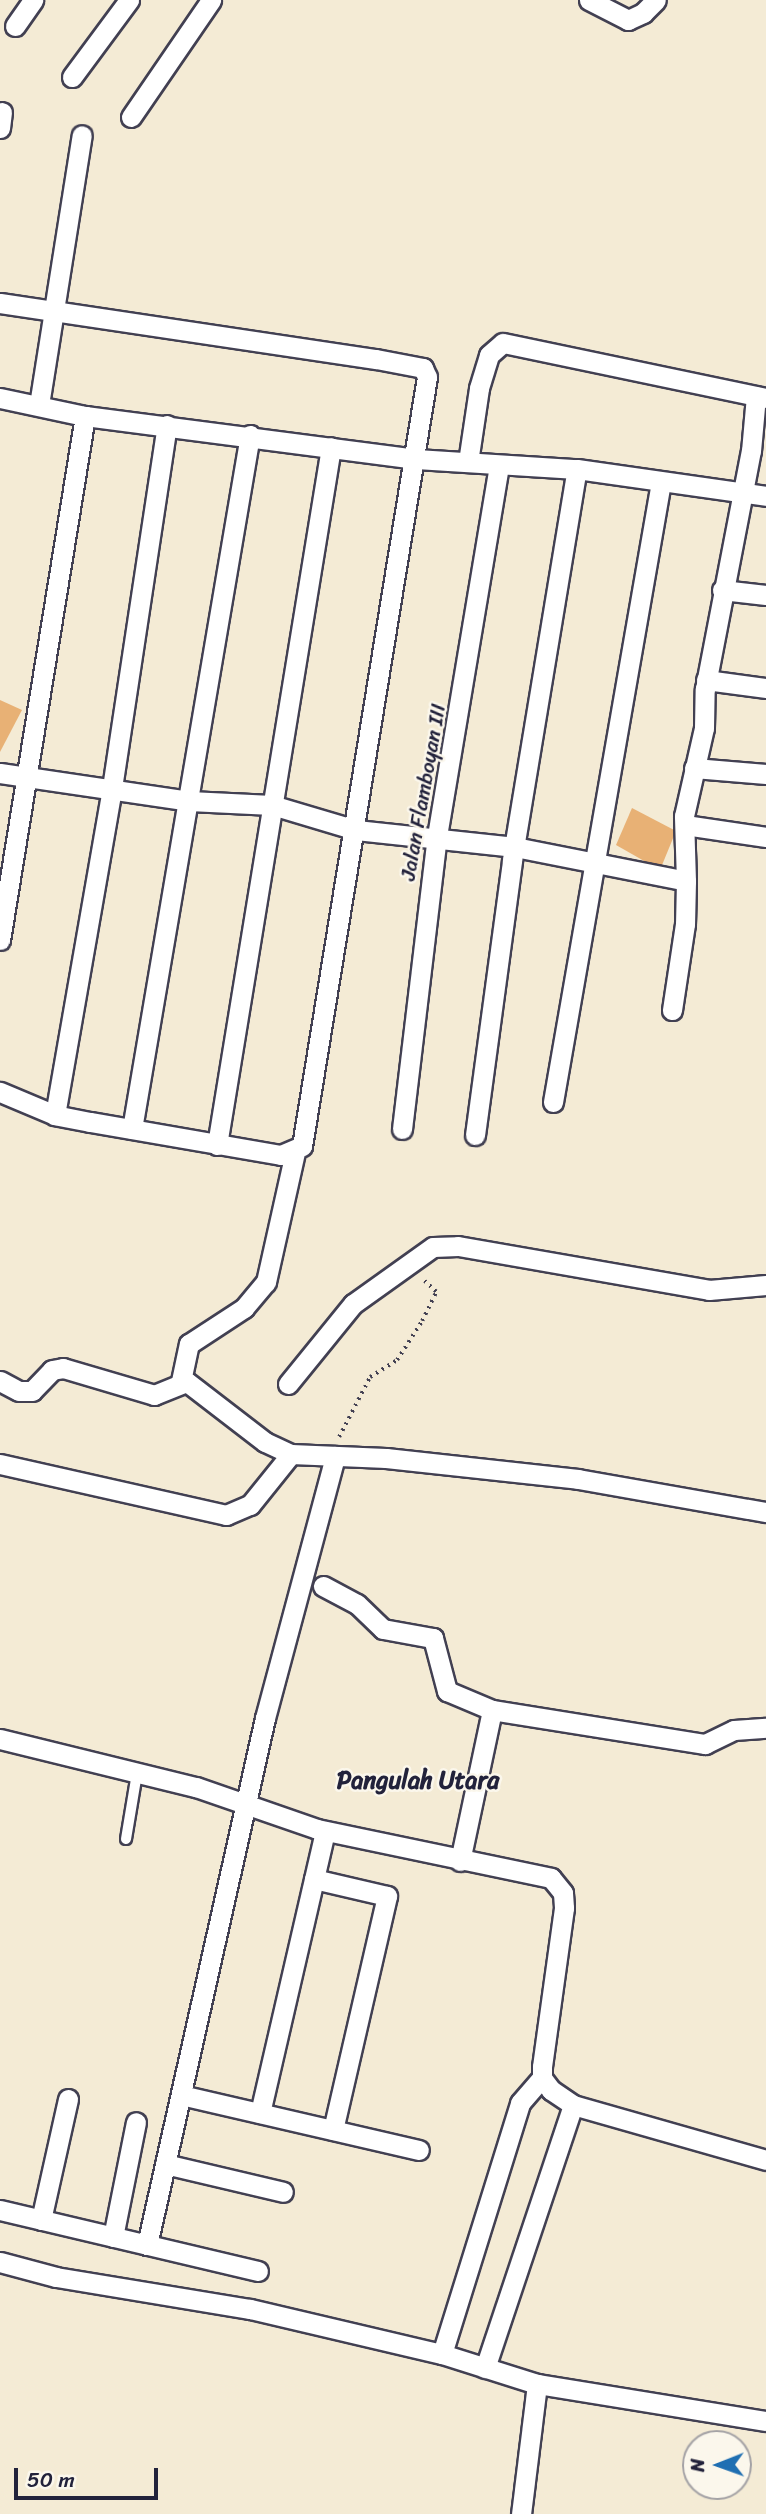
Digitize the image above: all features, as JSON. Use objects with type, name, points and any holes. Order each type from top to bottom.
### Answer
[{"type":"street","points":[[15,26],[33,0]]},
{"type":"street","points":[[72,77],[129,0]]},
{"type":"street","points":[[131,117],[211,0]]},
{"type":"street","points":[[589,0],[628,20],[643,13],[656,0]]},
{"type":"street","points":[[39,405],[57,311],[82,135]]},
{"type":"street","points":[[0,303],[423,368],[427,377],[356,830],[302,1146],[295,1152],[281,1155],[217,1145],[55,1115],[0,1092]]},
{"type":"street","points":[[468,462],[479,388],[489,355],[503,344],[761,397],[706,680],[704,728],[694,768],[685,825],[685,924],[671,1010]]},
{"type":"street","points":[[0,398],[85,416],[250,435],[416,459],[577,469],[766,496]]},
{"type":"street","points":[[0,940],[85,416]]},
{"type":"street","points":[[55,1115],[112,788],[167,425]]},
{"type":"street","points":[[132,1129],[250,435]]},
{"type":"street","points":[[217,1145],[331,447]]},
{"type":"street","name":"Jalan Flamboyan III","points":[[402,1129],[436,842],[499,465]]},
{"type":"street","points":[[475,1135],[515,848],[577,469]]},
{"type":"street","points":[[553,1102],[661,481]]},
{"type":"street","points":[[722,590],[766,595]]},
{"type":"street","points":[[706,680],[766,688]]},
{"type":"street","points":[[694,768],[766,774]]},
{"type":"street","points":[[0,773],[112,788],[189,802],[272,805],[356,830],[436,842],[515,848],[686,881]]},
{"type":"street","points":[[685,825],[766,837]]},
{"type":"street","points":[[181,1381],[189,1344],[235,1315],[260,1293],[269,1274],[295,1152]]},
{"type":"street","points":[[288,1384],[353,1304],[398,1268],[433,1247],[458,1246],[709,1290],[766,1285]]},
{"type":"street","points":[[0,1381],[19,1391],[32,1391],[52,1370],[64,1368],[154,1395],[181,1381],[192,1384],[265,1442],[291,1454],[578,1479],[766,1512]]},
{"type":"street","points":[[0,1464],[226,1515],[250,1505],[291,1454]]},
{"type":"street","points":[[147,2245],[246,1807],[335,1456]]},
{"type":"street","points":[[323,1586],[357,1604],[383,1629],[433,1638],[447,1691],[492,1710],[705,1744],[734,1730],[766,1728]]},
{"type":"street","points":[[460,1861],[492,1710]]},
{"type":"street","points":[[0,1739],[196,1787],[246,1807],[326,1831],[551,1878],[563,1893],[559,1960],[542,2078],[520,2103],[442,2354]]},
{"type":"street","points":[[260,2113],[326,1831]]},
{"type":"street","points":[[314,1879],[387,1896],[333,2130]]},
{"type":"street","points":[[542,2078],[557,2097],[573,2105],[766,2161]]},
{"type":"street","points":[[181,2095],[419,2150]]},
{"type":"street","points":[[41,2220],[68,2099]]},
{"type":"street","points":[[485,2368],[573,2105]]},
{"type":"street","points":[[113,2237],[136,2122]]},
{"type":"street","points":[[166,2164],[283,2192]]},
{"type":"street","points":[[0,2210],[258,2271]]},
{"type":"street","points":[[0,2262],[56,2277],[250,2309],[442,2354],[537,2384],[766,2421]]},
{"type":"street","points":[[521,2514],[537,2384]]},
{"type":"lane","points":[[126,1839],[137,1773]]},
{"type":"path","points":[[335,1456],[341,1431],[365,1385],[397,1360],[436,1292],[432,1284],[398,1268]]},
{"type":"building","points":[[0,700],[22,710],[0,752]]},
{"type":"building","points":[[632,808],[676,831],[660,870],[616,845]]},
{"type":"district","name":"Pangulah Utara","points":[[418,1781]]}]
